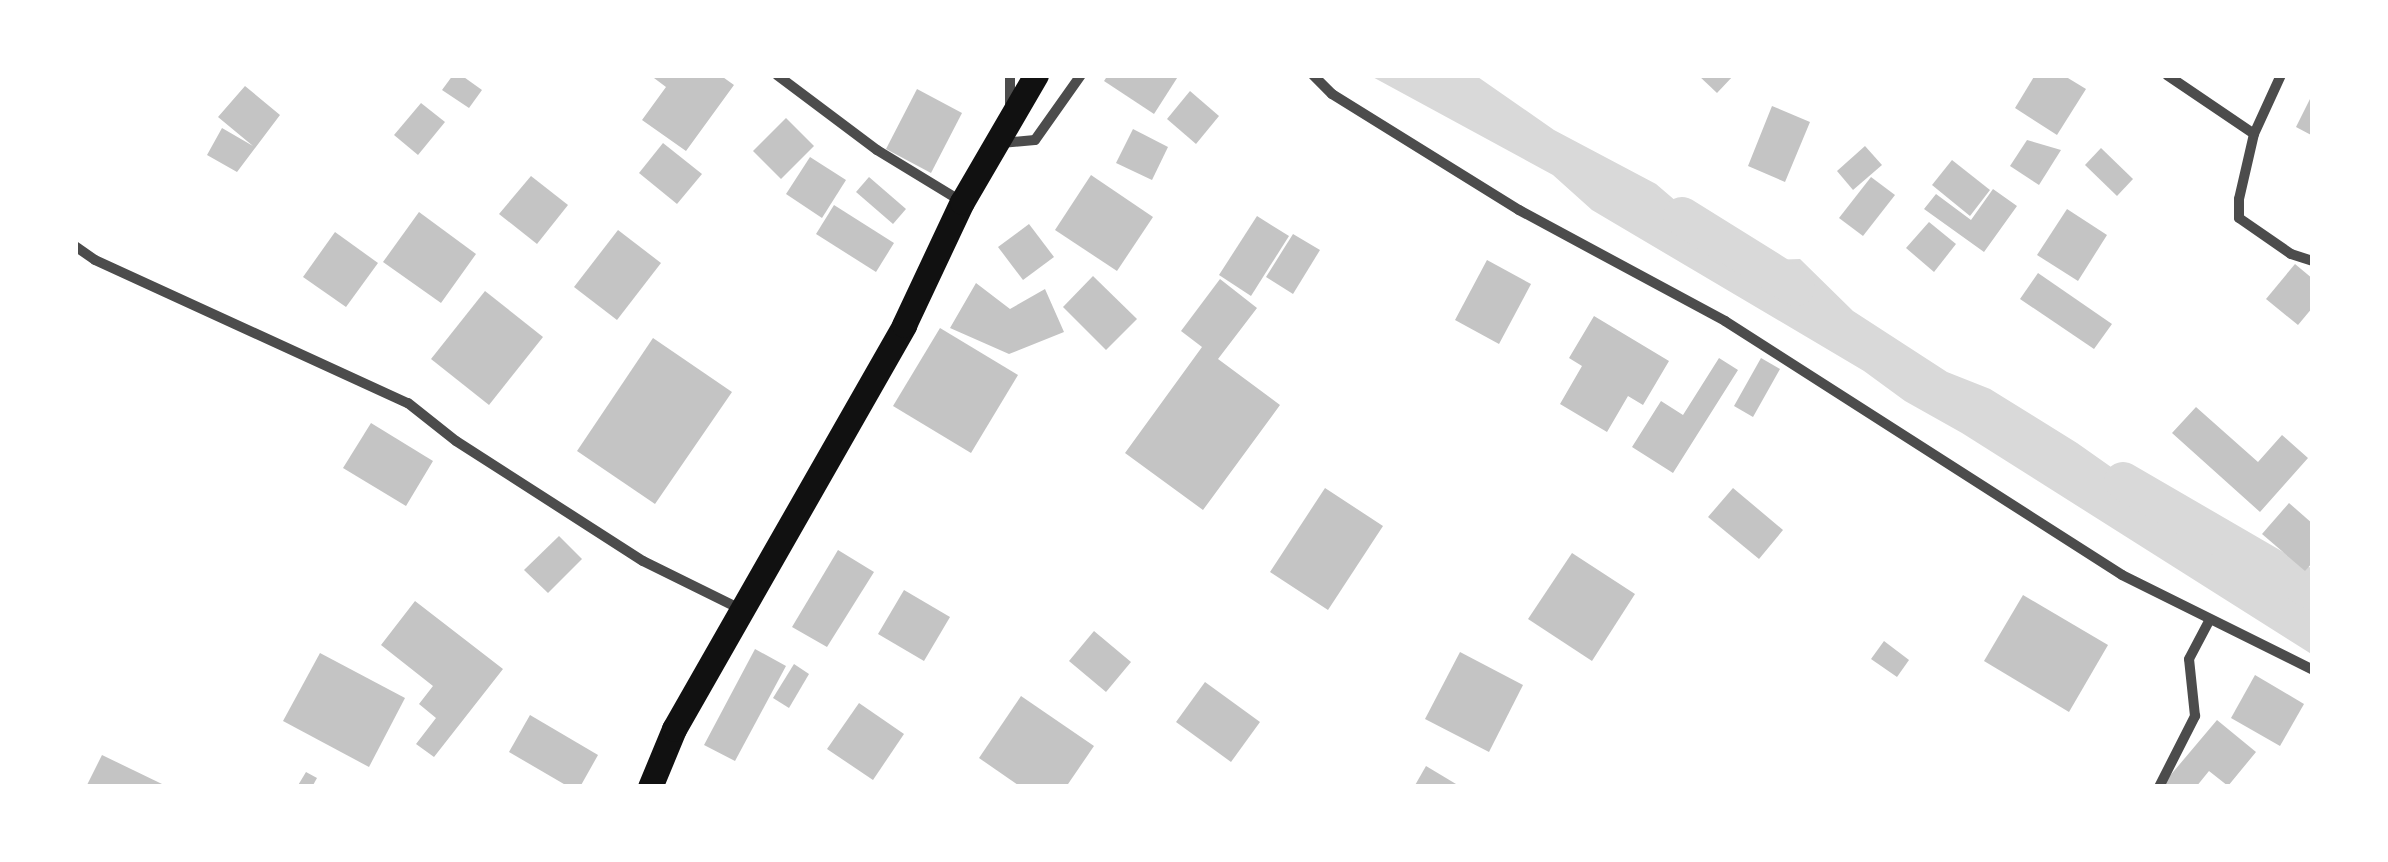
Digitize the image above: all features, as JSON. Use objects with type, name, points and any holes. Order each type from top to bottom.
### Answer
[{"type":"main road","points":[[650,787],[674,730],[904,324],[962,202],[1036,75]]},
{"type":"street","points":[[778,75],[877,150],[962,202]]},
{"type":"street","points":[[1010,75],[1010,117]]},
{"type":"street","points":[[998,143],[1035,140],[1081,75]]},
{"type":"street","points":[[1314,75],[1332,94],[1519,210],[1725,321],[2122,575],[2313,670]]},
{"type":"street","points":[[2167,75],[2254,134]]},
{"type":"street","points":[[2281,75],[2254,134],[2239,199],[2239,218],[2291,254],[2313,261]]},
{"type":"street","points":[[75,246],[94,260],[408,403],[456,442],[643,561],[741,610]]},
{"type":"street","points":[[2159,787],[2194,716],[2189,659],[2209,621]]},
{"type":"shaded area","points":[[1369,75],[1475,75],[1554,130],[1656,184],[1746,261],[1800,259],[1853,311],[1947,372],[1990,389],[2077,443],[2226,548],[2297,587],[2313,590],[2313,655],[1905,401],[1864,371],[1592,210],[1553,175]]},
{"type":"building","points":[[453,75],[461,75],[482,90],[469,108],[442,90]]},
{"type":"building","points":[[650,75],[720,75],[734,85],[686,151],[642,120],[666,87]]},
{"type":"building","points":[[1108,75],[1179,75],[1154,114],[1104,81]]},
{"type":"building","points":[[1698,75],[1734,75],[1717,93]]},
{"type":"building","points":[[2035,75],[2063,75],[2086,89],[2057,135],[2015,108]]},
{"type":"building","points":[[245,86],[280,115],[237,172],[207,155],[222,128],[253,146],[218,117]]},
{"type":"building","points":[[917,89],[962,113],[931,173],[886,149]]},
{"type":"building","points":[[1190,91],[1219,116],[1196,144],[1167,119]]},
{"type":"building","points":[[2313,93],[2313,136],[2296,127]]},
{"type":"building","points":[[421,103],[445,122],[418,155],[394,135]]},
{"type":"building","points":[[1772,106],[1810,122],[1785,182],[1748,166]]},
{"type":"building","points":[[786,118],[814,146],[781,179],[753,151]]},
{"type":"building","points":[[1133,129],[1168,147],[1152,180],[1116,163]]},
{"type":"building","points":[[2027,140],[2061,150],[2039,185],[2010,166]]},
{"type":"building","points":[[663,143],[702,174],[677,204],[639,173]]},
{"type":"building","points":[[1865,146],[1882,165],[1853,190],[1837,171]]},
{"type":"building","points":[[2101,148],[2133,179],[2117,196],[2085,165]]},
{"type":"building","points":[[810,157],[846,180],[822,218],[786,194]]},
{"type":"building","points":[[1952,160],[1990,190],[1970,216],[1932,185]]},
{"type":"building","points":[[1091,175],[1153,217],[1117,271],[1055,230]]},
{"type":"building","points":[[531,176],[568,205],[537,244],[499,214]]},
{"type":"building","points":[[869,177],[906,209],[893,224],[856,192]]},
{"type":"building","points":[[1871,177],[1895,195],[1863,236],[1839,218]]},
{"type":"building","points":[[1993,189],[2017,206],[1984,252],[1924,209],[1936,194],[1971,220]]},
{"type":"building","points":[[834,205],[894,243],[876,272],[816,234]]},
{"type":"building","points":[[2067,209],[2107,235],[2078,281],[2037,255]]},
{"type":"building","points":[[419,212],[476,254],[441,303],[383,262]]},
{"type":"building","points":[[1257,216],[1289,236],[1251,296],[1219,275]]},
{"type":"building","points":[[1929,222],[1956,244],[1934,272],[1906,248]]},
{"type":"building","points":[[1029,224],[1054,257],[1023,280],[998,247]]},
{"type":"building","points":[[618,230],[661,263],[617,320],[574,287]]},
{"type":"building","points":[[335,232],[378,263],[346,307],[303,277]]},
{"type":"building","points":[[1293,234],[1320,250],[1293,294],[1266,277]]},
{"type":"building","points":[[1487,260],[1531,284],[1499,344],[1455,320]]},
{"type":"building","points":[[2295,264],[2313,279],[2313,307],[2298,325],[2266,299]]},
{"type":"building","points":[[2038,273],[2112,324],[2094,349],[2020,299]]},
{"type":"building","points":[[1093,276],[1137,319],[1106,350],[1063,307]]},
{"type":"building","points":[[1220,279],[1257,308],[1218,359],[1280,405],[1203,510],[1125,453],[1202,347],[1181,331]]},
{"type":"building","points":[[976,283],[1010,309],[1045,289],[1064,332],[1009,354],[950,328]]},
{"type":"building","points":[[485,291],[543,337],[489,405],[431,359]]},
{"type":"building","points":[[1594,316],[1669,361],[1643,405],[1628,396],[1607,432],[1560,404],[1582,366],[1569,358]]},
{"type":"building","points":[[940,328],[1018,375],[971,453],[893,406]]},
{"type":"building","points":[[653,338],[732,392],[655,504],[577,451]]},
{"type":"building","points":[[1719,358],[1738,370],[1673,473],[1632,447],[1661,401],[1683,415]]},
{"type":"building","points":[[1761,358],[1780,369],[1753,417],[1734,406]]},
{"type":"building","points":[[2196,407],[2258,462],[2282,435],[2308,458],[2260,512],[2172,433]]},
{"type":"building","points":[[371,423],[433,461],[406,506],[343,468]]},
{"type":"building","points":[[1325,488],[1383,526],[1328,610],[1270,572]]},
{"type":"building","points":[[1733,488],[1783,530],[1759,559],[1708,517]]},
{"type":"building","points":[[2289,503],[2313,524],[2313,562],[2305,571],[2262,534]]},
{"type":"building","points":[[559,536],[582,559],[548,593],[524,570]]},
{"type":"building","points":[[838,550],[874,572],[827,647],[792,627]]},
{"type":"building","points":[[1572,553],[1635,594],[1592,661],[1528,619]]},
{"type":"building","points":[[904,590],[950,617],[924,661],[878,634]]},
{"type":"building","points":[[2023,595],[2108,645],[2069,712],[1984,661]]},
{"type":"building","points":[[415,601],[503,669],[434,757],[416,744],[436,718],[419,704],[433,686],[381,645]]},
{"type":"building","points":[[1094,631],[1131,662],[1106,692],[1069,661]]},
{"type":"building","points":[[1884,641],[1909,660],[1897,677],[1871,659]]},
{"type":"building","points":[[755,649],[786,666],[735,761],[704,745]]},
{"type":"building","points":[[1460,652],[1523,685],[1489,752],[1425,719]]},
{"type":"building","points":[[320,653],[405,698],[369,767],[283,721]]},
{"type":"building","points":[[794,664],[809,674],[789,708],[773,698]]},
{"type":"building","points":[[2255,675],[2304,704],[2280,746],[2231,718]]},
{"type":"building","points":[[1205,682],[1260,722],[1231,762],[1176,722]]},
{"type":"building","points":[[1021,696],[1094,746],[1066,787],[1021,787],[979,758]]},
{"type":"building","points":[[859,703],[904,734],[873,780],[827,749]]},
{"type":"building","points":[[530,715],[598,755],[580,787],[569,787],[509,752]]},
{"type":"building","points":[[2217,720],[2256,752],[2228,786],[2209,771],[2196,787],[2163,784]]},
{"type":"building","points":[[102,755],[162,784],[161,787],[86,787]]},
{"type":"building","points":[[1426,766],[1461,787],[1414,787]]},
{"type":"building","points":[[306,772],[317,778],[312,787],[297,787]]},
{"type":"waterway","points":[[1682,216],[1796,287]]},
{"type":"waterway","points":[[2123,481],[2313,591]]}]
